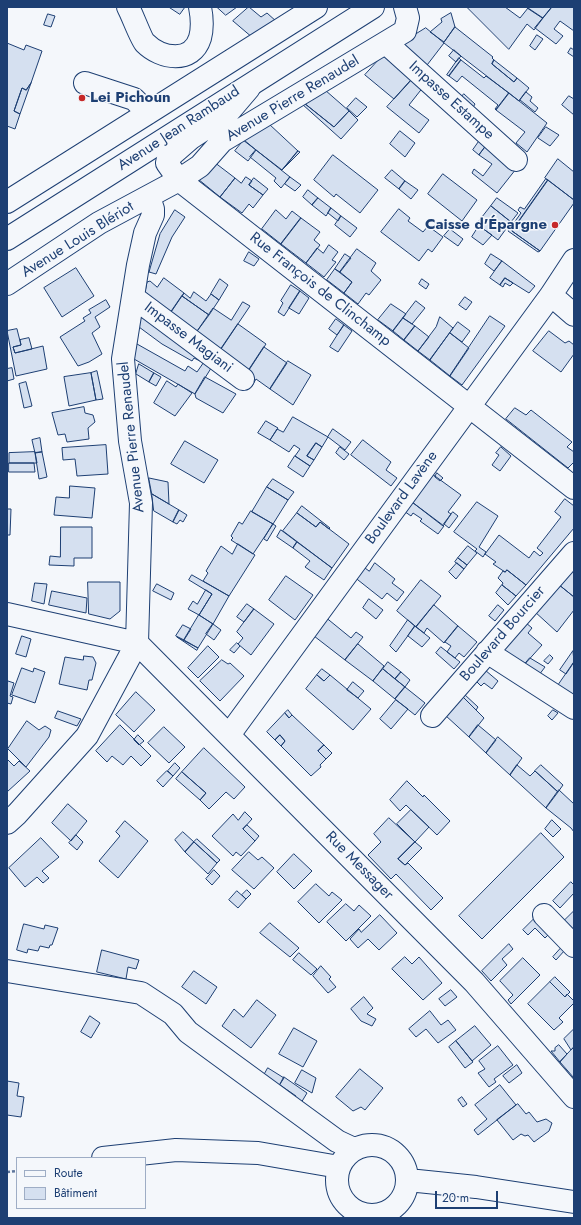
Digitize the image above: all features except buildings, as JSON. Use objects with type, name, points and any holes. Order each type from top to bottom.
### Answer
[{"type":"street","points":[[128,7],[144,42],[160,54],[176,58],[193,50],[200,39],[202,22],[200,7]]},
{"type":"street","points":[[8,199],[148,114],[316,7]]},
{"type":"street","name":"Avenue Jean Rambaud","points":[[7,239],[359,13],[373,7]]},
{"type":"street","name":"Avenue Pierre Renaudel","points":[[7,823],[17,814],[87,736],[137,643],[141,503],[130,441],[123,359],[144,240],[153,215],[153,209],[149,197],[200,166],[222,141],[405,31],[408,18],[406,7]]},
{"type":"street","name":"Impasse Estampe","points":[[386,43],[516,160]]},
{"type":"street","name":"Rue François de Clinchamp","points":[[256,80],[226,115],[191,138],[168,158],[167,163],[179,180],[574,488]]},
{"type":"street","points":[[85,83],[134,99],[148,114]]},
{"type":"street","name":"Avenue Louis Blériot","points":[[7,284],[99,223],[149,197]]},
{"type":"street","name":"Boulevard Lavène","points":[[229,735],[551,295],[574,260]]},
{"type":"street","points":[[551,295],[574,314]]},
{"type":"street","name":"Impasse Magiani","points":[[133,298],[243,379]]},
{"type":"street","name":"Boulevard Bourcier","points":[[432,716],[574,553]]},
{"type":"street","points":[[7,614],[137,643]]},
{"type":"street","name":"Rue Messager","points":[[137,643],[474,982],[574,1097]]},
{"type":"street","points":[[487,652],[574,708]]},
{"type":"street","points":[[544,915],[574,946]]},
{"type":"street","points":[[7,971],[141,993],[174,1014],[188,1032],[337,1141],[354,1149]]},
{"type":"street","points":[[365,1145],[378,1145],[391,1149],[400,1157],[406,1168],[408,1180],[405,1196],[393,1214],[375,1216],[360,1214],[349,1207],[341,1198],[337,1186],[339,1167],[344,1158],[354,1149],[365,1145]]},
{"type":"street","points":[[112,1157],[176,1150],[251,1153],[339,1167]]},
{"type":"street","points":[[408,1180],[476,1187],[574,1202]]},
{"type":"place","name":"Lei Pichoun","points":[[82,98]]},
{"type":"place","name":"Caisse d'Épargne","points":[[555,225]]}]
